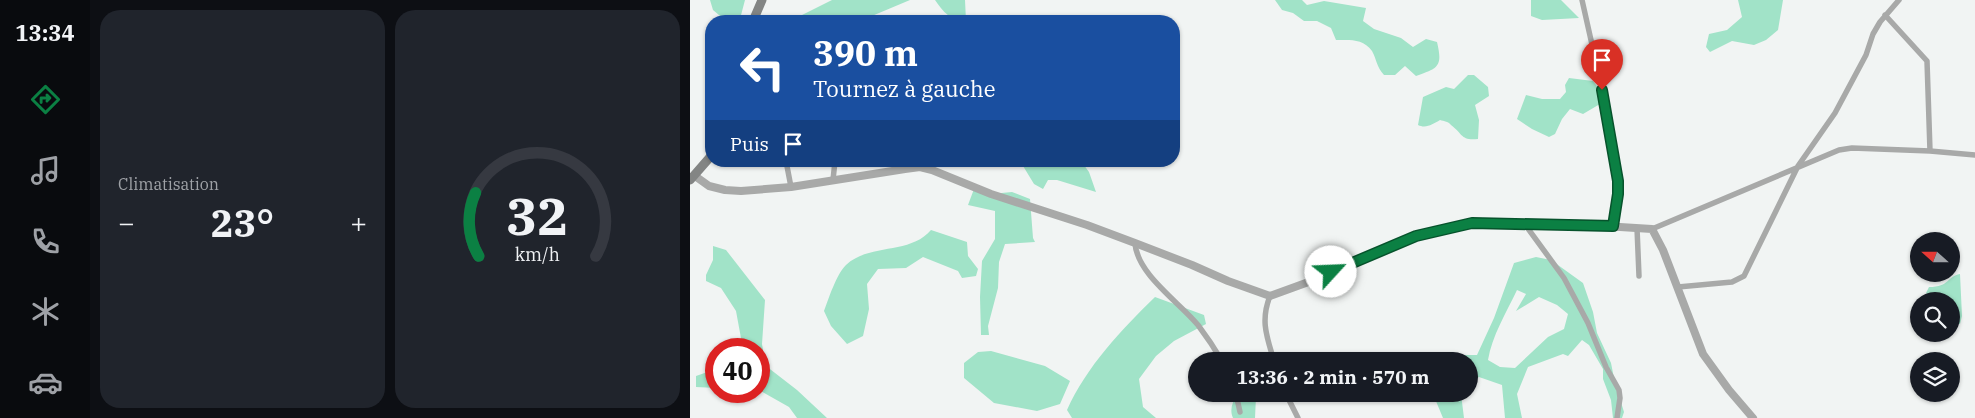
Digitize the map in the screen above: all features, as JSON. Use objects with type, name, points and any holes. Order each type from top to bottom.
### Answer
[{"type":"main road","points":[[756,15],[762,0]]},
{"type":"main road","points":[[692,178],[705,163]]},
{"type":"street","points":[[1582,0],[1616,161],[1618,194],[1613,226]]},
{"type":"street","points":[[1678,287],[1724,283],[1744,276],[1798,166],[1838,106],[1866,55],[1875,30],[1885,15],[1899,0]]},
{"type":"street","points":[[1885,15],[1927,61],[1930,151]]},
{"type":"street","points":[[692,178],[709,186],[741,191],[791,187],[905,169],[926,168],[991,194],[1087,225],[1192,264],[1228,281],[1270,296],[1314,280],[1416,236],[1472,223],[1613,226],[1652,230],[1839,150],[1930,151],[1975,155]]},
{"type":"street","points":[[787,167],[791,187]]},
{"type":"street","points":[[833,180],[834,167]]},
{"type":"street","points":[[1524,223],[1564,278],[1588,323],[1606,367],[1618,390],[1620,398],[1617,418]]},
{"type":"street","points":[[1637,228],[1639,276]]},
{"type":"street","points":[[1652,230],[1663,250],[1703,354],[1729,390],[1753,418]]},
{"type":"street","points":[[1135,243],[1136,252],[1144,266],[1167,294],[1197,324],[1216,352]]},
{"type":"street","points":[[1270,296],[1264,328],[1271,352]]},
{"type":"street","points":[[1238,402],[1240,412]]},
{"type":"street","points":[[1290,402],[1298,418]]},
{"type":"green space","points":[[710,0],[745,0],[741,15],[719,15],[713,10]]},
{"type":"green space","points":[[832,0],[910,0],[874,15],[802,15]]},
{"type":"green space","points":[[935,0],[965,0],[966,15],[948,15]]},
{"type":"green space","points":[[1275,0],[1302,0],[1307,5],[1324,1],[1366,8],[1363,21],[1374,29],[1401,38],[1413,47],[1426,39],[1437,42],[1439,62],[1434,68],[1416,76],[1405,66],[1395,75],[1384,75],[1379,69],[1372,51],[1364,44],[1356,41],[1336,40],[1331,28],[1317,21],[1304,21],[1293,13],[1282,10]]},
{"type":"green space","points":[[1531,0],[1561,0],[1579,18],[1542,20],[1531,16]]},
{"type":"green space","points":[[1738,0],[1783,0],[1778,30],[1766,40],[1754,45],[1732,41],[1710,52],[1706,47],[1709,34],[1727,30],[1742,17]]},
{"type":"green space","points":[[1468,75],[1474,75],[1488,87],[1489,96],[1475,105],[1479,120],[1478,139],[1465,138],[1449,123],[1440,120],[1427,126],[1418,125],[1423,97],[1446,87],[1454,89]]},
{"type":"green space","points":[[1569,78],[1593,81],[1599,89],[1600,104],[1583,114],[1570,109],[1562,119],[1555,134],[1549,137],[1517,119],[1526,95],[1542,99],[1560,99],[1566,92],[1565,85]]},
{"type":"green space","points":[[1024,167],[1085,167],[1096,192],[1057,180],[1048,180],[1043,189],[1034,184]]},
{"type":"green space","points":[[974,189],[991,194],[1012,192],[1030,199],[1033,238],[1035,242],[1005,244],[999,262],[998,288],[988,326],[989,335],[981,335],[980,297],[982,261],[995,239],[995,211],[968,205]]},
{"type":"green space","points":[[931,230],[967,242],[968,256],[978,269],[976,276],[962,278],[958,271],[923,257],[906,268],[878,269],[867,284],[869,309],[863,336],[847,344],[831,326],[824,311],[842,269],[855,258],[912,243],[922,238]]},
{"type":"green space","points":[[713,246],[726,250],[765,300],[762,338],[741,338],[736,311],[721,288],[706,281],[706,275],[713,260]]},
{"type":"green space","points":[[1536,257],[1551,260],[1583,283],[1593,312],[1597,333],[1611,363],[1624,412],[1622,418],[1613,418],[1611,400],[1603,379],[1603,369],[1589,345],[1582,340],[1568,356],[1563,354],[1528,367],[1517,394],[1522,418],[1505,418],[1502,385],[1478,378],[1478,353],[1494,318],[1514,263]],"holes":[[[1517,290],[1526,294],[1516,311],[1539,297],[1557,305],[1568,314],[1564,329],[1548,337],[1515,368],[1500,367],[1488,360],[1500,325]]]},
{"type":"green space","points":[[1960,274],[1962,316],[1960,324],[1960,292],[1926,292],[1929,287],[1936,287],[1945,283],[1960,282]]},
{"type":"green space","points":[[1155,297],[1204,315],[1206,324],[1174,341],[1156,356],[1139,379],[1143,407],[1156,418],[1072,418],[1067,410],[1084,378],[1117,336]]},
{"type":"green space","points":[[991,351],[1045,366],[1070,381],[1060,404],[1037,411],[994,403],[964,378],[964,363],[978,352]]},
{"type":"green space","points":[[770,369],[797,390],[827,418],[797,418],[789,407],[770,396]]},
{"type":"green space","points":[[705,373],[705,387],[696,387],[696,376]]},
{"type":"green space","points":[[1256,402],[1255,418],[1233,418],[1231,409],[1233,403]]},
{"type":"green space","points":[[1436,402],[1462,402],[1464,418],[1443,418]]},
{"type":"route","points":[[1331,272],[1416,236],[1472,223],[1613,226],[1618,181],[1602,90]]}]
